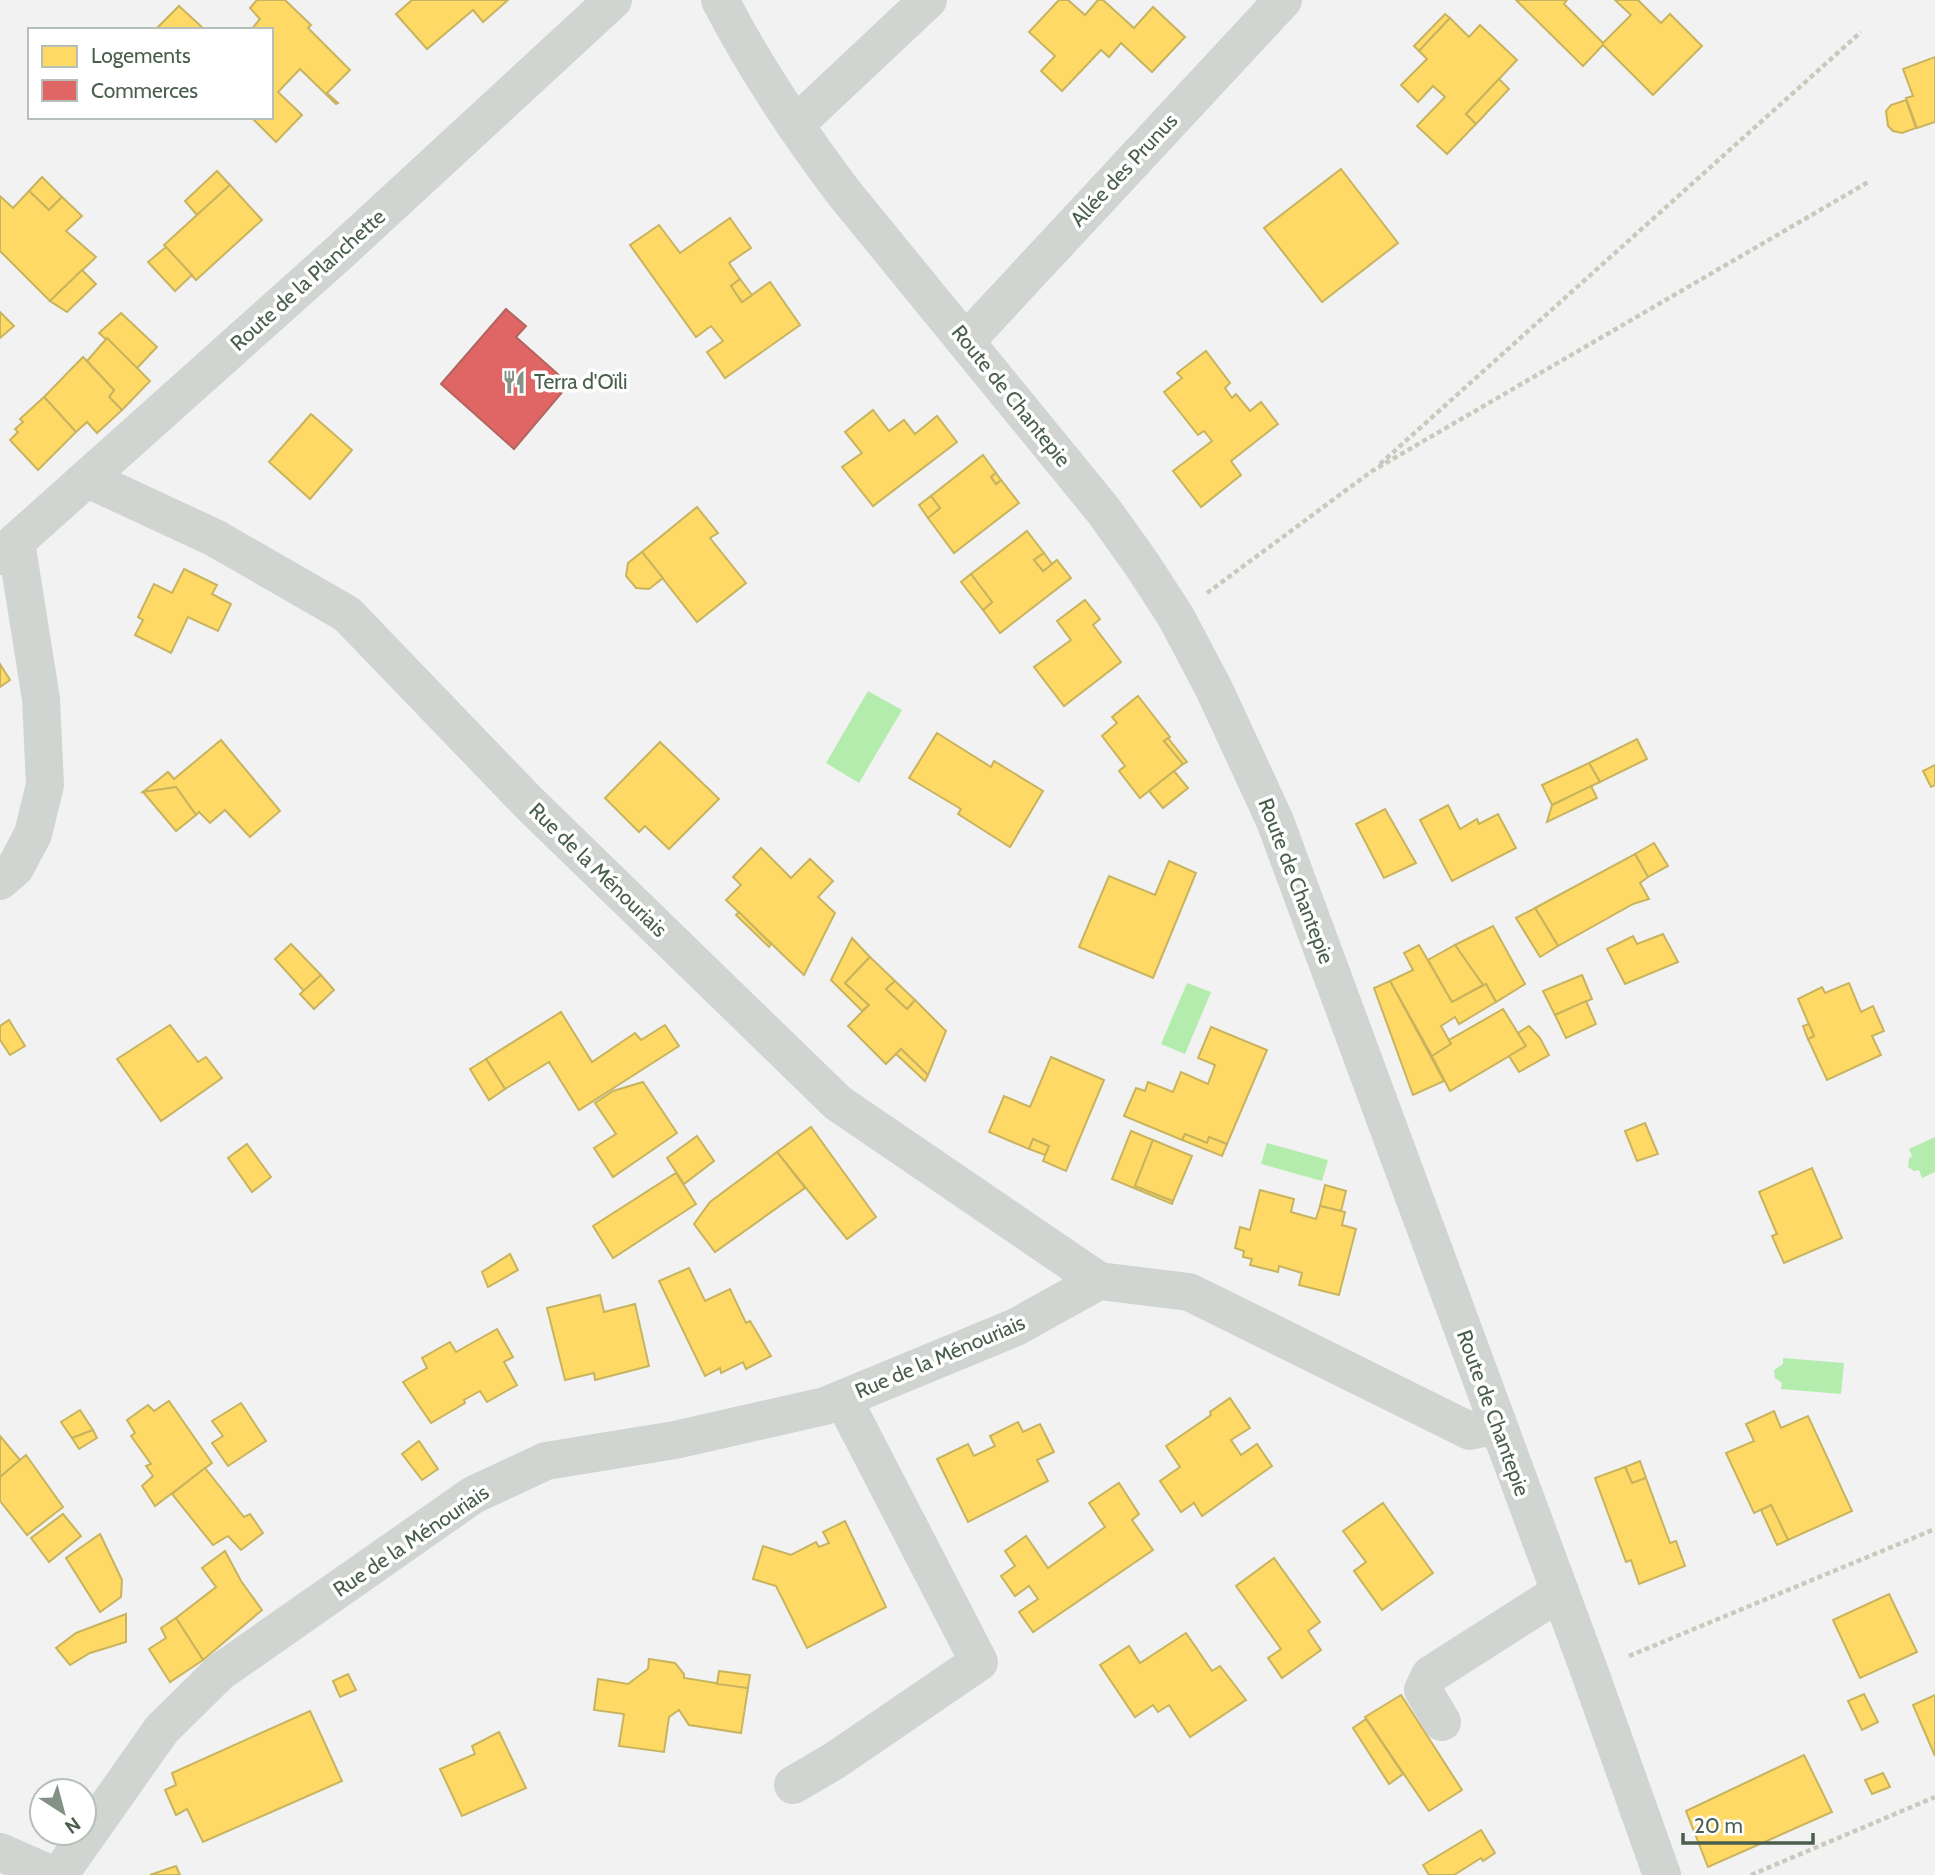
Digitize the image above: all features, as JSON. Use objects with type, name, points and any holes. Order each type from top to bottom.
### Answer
[{"type":"street","name":"Route de la Planchette","points":[[5,544],[88,479],[341,251],[612,0]]},
{"type":"street","name":"Route de Chantepie","points":[[720,0],[795,125],[844,193],[1103,510],[1176,617],[1214,689],[1275,821],[1662,1875]]},
{"type":"street","points":[[795,125],[928,0]]},
{"type":"street","name":"Allée des Prunus","points":[[965,341],[1283,0]]},
{"type":"street","name":"Rue de la Ménouriais","points":[[88,479],[215,538],[347,614],[529,803],[838,1103],[1099,1281],[1189,1292],[1470,1431],[1497,1424]]},
{"type":"street","points":[[0,881],[15,868],[33,834],[45,785],[41,699],[5,544]]},
{"type":"street","name":"Rue de la Ménouriais","points":[[59,1875],[162,1729],[220,1672],[473,1495],[546,1461],[675,1440],[825,1406],[1016,1328],[1099,1281]]},
{"type":"street","points":[[793,1784],[834,1761],[979,1662],[843,1399]]},
{"type":"street","points":[[1442,1722],[1423,1690],[1430,1675],[1560,1592]]},
{"type":"street","points":[[0,1852],[52,1875]]},
{"type":"path","points":[[1176,617],[1372,471],[1861,32]]},
{"type":"path","points":[[1372,471],[1870,181]]},
{"type":"path","points":[[1590,1673],[1935,1529]]},
{"type":"path","points":[[1751,1875],[1935,1797]]},
{"type":"shaded area","points":[[868,691],[902,710],[859,783],[826,763]]},
{"type":"shaded area","points":[[1187,983],[1211,992],[1185,1054],[1161,1044]]},
{"type":"shaded area","points":[[1935,1137],[1935,1172],[1922,1178],[1919,1170],[1914,1171],[1908,1167],[1912,1156],[1909,1149]]},
{"type":"shaded area","points":[[1267,1143],[1328,1160],[1322,1181],[1261,1164]]},
{"type":"shaded area","points":[[1783,1358],[1844,1363],[1841,1394],[1781,1389],[1782,1383],[1775,1378],[1774,1370],[1783,1364]]},
{"type":"building: Logements","points":[[257,0],[285,0],[311,25],[308,28],[350,70],[327,93],[338,103],[336,104],[300,69],[278,92],[302,115],[276,142],[253,119],[273,119],[273,28],[253,28],[260,19],[250,8]]},
{"type":"building: Logements","points":[[412,0],[508,0],[483,22],[473,10],[427,49],[396,14]]},
{"type":"building: Logements","points":[[1059,0],[1068,0],[1085,15],[1098,0],[1103,0],[1134,28],[1153,7],[1185,37],[1152,72],[1121,43],[1109,57],[1101,50],[1062,91],[1041,71],[1055,56],[1029,32]]},
{"type":"building: Logements","points":[[1516,0],[1567,0],[1564,4],[1603,43],[1631,15],[1615,0],[1638,0],[1661,23],[1670,14],[1702,46],[1653,95],[1603,45],[1583,66]]},
{"type":"building: Logements","points":[[179,6],[203,28],[159,28]]},
{"type":"building: Logements","points":[[1445,14],[1450,18],[1419,51],[1414,46]]},
{"type":"building: Logements","points":[[1450,18],[1469,37],[1480,25],[1517,60],[1466,114],[1476,124],[1447,154],[1417,126],[1445,97],[1433,86],[1418,102],[1401,85],[1427,59],[1419,51]]},
{"type":"building: Logements","points":[[1935,57],[1935,122],[1917,128],[1906,98],[1913,96],[1903,69]]},
{"type":"building: Logements","points":[[1499,79],[1509,89],[1476,124],[1466,114]]},
{"type":"building: Logements","points":[[1906,100],[1916,128],[1902,133],[1893,131],[1888,126],[1886,111],[1891,105]]},
{"type":"building: Logements","points":[[1341,169],[1398,243],[1322,302],[1264,228]]},
{"type":"building: Logements","points":[[217,171],[230,185],[197,215],[185,201]]},
{"type":"building: Logements","points":[[42,177],[62,197],[49,210],[29,191]]},
{"type":"building: Logements","points":[[230,185],[262,220],[196,280],[164,245]]},
{"type":"building: Logements","points":[[29,191],[49,210],[62,197],[82,216],[66,231],[96,257],[50,301],[0,251],[0,196],[13,208]]},
{"type":"building: Logements","points":[[730,218],[751,248],[729,263],[740,279],[731,286],[742,302],[770,282],[800,325],[725,378],[707,352],[723,341],[711,326],[696,337],[630,245],[659,225],[680,253]]},
{"type":"building: Logements","points":[[166,247],[192,275],[175,291],[148,262]]},
{"type":"building: Logements","points":[[82,270],[96,284],[67,312],[50,301]]},
{"type":"building: Logements","points":[[740,279],[752,295],[742,302],[731,286]]},
{"type":"building: Logements","points":[[0,312],[14,326],[0,338]]},
{"type":"building: Logements","points":[[121,313],[157,347],[137,368],[99,333]]},
{"type":"building: Logements","points":[[107,338],[150,381],[122,410],[109,397],[114,390],[87,361]]},
{"type":"building: Logements","points":[[1206,351],[1230,383],[1225,388],[1232,398],[1236,394],[1250,411],[1261,402],[1278,424],[1231,461],[1241,475],[1201,507],[1173,471],[1212,441],[1204,431],[1198,435],[1164,392],[1182,378],[1177,373]]},
{"type":"building: Logements","points":[[83,357],[114,390],[109,397],[122,410],[97,433],[87,422],[76,432],[44,397]]},
{"type":"building: Logements","points":[[44,397],[76,432],[38,470],[10,440],[18,432],[15,429],[23,422],[20,419]]},
{"type":"building: Logements","points":[[873,410],[889,431],[904,420],[915,434],[937,416],[957,442],[873,506],[842,467],[862,453],[845,432]]},
{"type":"building: Logements","points":[[311,414],[352,450],[310,499],[269,462]]},
{"type":"building: Logements","points":[[983,455],[996,473],[991,477],[996,484],[1001,480],[1019,503],[954,553],[928,518],[940,508],[931,496]]},
{"type":"building: Logements","points":[[996,473],[1001,480],[996,484],[991,477]]},
{"type":"building: Logements","points":[[931,496],[940,508],[928,518],[919,505]]},
{"type":"building: Logements","points":[[697,507],[718,533],[710,538],[746,583],[697,622],[642,552]]},
{"type":"building: Logements","points":[[1027,531],[1044,553],[1034,560],[1043,571],[1057,560],[1071,578],[1000,633],[983,610],[992,602],[971,574]]},
{"type":"building: Logements","points":[[642,552],[663,578],[649,589],[636,588],[626,576],[628,563]]},
{"type":"building: Logements","points":[[1044,553],[1052,564],[1043,571],[1034,560]]},
{"type":"building: Logements","points":[[184,569],[217,585],[212,594],[231,604],[218,631],[188,617],[171,653],[135,635],[143,620],[138,617],[154,584],[172,593]]},
{"type":"building: Logements","points":[[971,574],[992,602],[983,610],[961,582]]},
{"type":"building: Logements","points":[[1085,600],[1100,619],[1093,625],[1121,662],[1064,706],[1034,667],[1071,640],[1057,621]]},
{"type":"building: Logements","points":[[0,664],[10,680],[0,687]]},
{"type":"building: Logements","points":[[1138,696],[1170,737],[1164,741],[1183,764],[1140,798],[1119,771],[1125,766],[1102,736],[1117,723],[1112,717]]},
{"type":"building: Logements","points":[[937,733],[991,767],[994,761],[1043,791],[1010,847],[958,814],[961,809],[909,778]]},
{"type":"building: Logements","points":[[1168,738],[1187,762],[1183,764],[1164,741]]},
{"type":"building: Logements","points":[[1637,739],[1647,759],[1600,782],[1589,763]]},
{"type":"building: Logements","points":[[221,740],[280,811],[250,837],[225,810],[210,823],[199,812],[196,815],[176,787],[143,792],[168,772],[174,779]]},
{"type":"building: Logements","points":[[660,742],[719,799],[669,849],[645,826],[639,832],[605,798]]},
{"type":"building: Logements","points":[[1589,763],[1600,782],[1552,805],[1542,785]]},
{"type":"building: Logements","points":[[1935,765],[1935,785],[1931,787],[1923,771]]},
{"type":"building: Logements","points":[[1174,771],[1188,788],[1163,808],[1149,791]]},
{"type":"building: Logements","points":[[1591,786],[1597,798],[1547,822],[1552,805]]},
{"type":"building: Logements","points":[[176,787],[196,815],[176,831],[143,792]]},
{"type":"building: Logements","points":[[1448,805],[1460,829],[1477,819],[1479,824],[1498,814],[1516,848],[1452,881],[1420,820]]},
{"type":"building: Logements","points":[[1385,809],[1416,863],[1384,878],[1356,824]]},
{"type":"building: Logements","points":[[1654,843],[1668,866],[1648,877],[1635,854]]},
{"type":"building: Logements","points":[[761,848],[791,878],[810,859],[833,881],[818,897],[835,913],[804,975],[726,900],[741,885],[733,877]]},
{"type":"building: Logements","points":[[1635,854],[1648,877],[1640,883],[1649,899],[1633,904],[1558,946],[1535,908]]},
{"type":"building: Logements","points":[[1169,861],[1196,873],[1153,978],[1079,947],[1109,876],[1155,895]]},
{"type":"building: Logements","points":[[1535,908],[1558,946],[1540,957],[1516,918]]},
{"type":"building: Logements","points":[[739,912],[771,944],[769,947],[736,915]]},
{"type":"building: Logements","points":[[1493,926],[1525,984],[1496,1002],[1486,984],[1483,985],[1455,945]]},
{"type":"building: Logements","points":[[1663,934],[1678,962],[1625,984],[1607,949],[1633,936],[1637,944]]},
{"type":"building: Logements","points":[[852,938],[870,957],[845,983],[869,1005],[862,1011],[831,980]]},
{"type":"building: Logements","points":[[291,944],[321,975],[304,991],[275,959]]},
{"type":"building: Logements","points":[[1419,945],[1452,1002],[1486,984],[1496,1002],[1459,1024],[1455,1017],[1441,1026],[1451,1044],[1432,1056],[1390,981],[1413,970],[1404,953]]},
{"type":"building: Logements","points":[[1455,945],[1483,985],[1452,1002],[1428,960]]},
{"type":"building: Logements","points":[[870,957],[895,981],[886,989],[907,1009],[915,1000],[946,1031],[928,1075],[901,1049],[886,1064],[848,1026],[869,1005],[845,983]]},
{"type":"building: Logements","points":[[321,975],[334,990],[314,1009],[300,994]]},
{"type":"building: Logements","points":[[1582,975],[1592,999],[1555,1015],[1543,991]]},
{"type":"building: Logements","points":[[895,981],[915,1000],[907,1009],[886,989]]},
{"type":"building: Logements","points":[[1390,981],[1444,1081],[1413,1095],[1374,988]]},
{"type":"building: Logements","points":[[1849,983],[1861,1012],[1873,1006],[1884,1031],[1872,1036],[1881,1055],[1827,1080],[1808,1039],[1814,1036],[1798,999],[1822,987],[1825,993]]},
{"type":"building: Logements","points":[[1586,1001],[1596,1024],[1566,1038],[1555,1015]]},
{"type":"building: Logements","points":[[1503,1009],[1526,1046],[1450,1091],[1432,1056],[1451,1044],[1449,1040]]},
{"type":"building: Logements","points":[[561,1012],[592,1062],[635,1033],[641,1040],[665,1025],[679,1046],[579,1110],[549,1062],[505,1089],[486,1059]]},
{"type":"building: Logements","points":[[9,1020],[25,1046],[10,1055],[0,1040],[0,1026]]},
{"type":"building: Logements","points":[[1809,1024],[1814,1036],[1808,1039],[1803,1026]]},
{"type":"building: Logements","points":[[170,1025],[198,1062],[206,1057],[222,1078],[161,1121],[117,1059]]},
{"type":"building: Logements","points":[[1529,1026],[1540,1038],[1549,1055],[1519,1072],[1509,1056],[1526,1046],[1518,1033]]},
{"type":"building: Logements","points":[[1211,1027],[1267,1050],[1227,1144],[1209,1137],[1207,1143],[1185,1134],[1182,1140],[1124,1116],[1136,1088],[1145,1091],[1148,1082],[1173,1092],[1181,1072],[1208,1084],[1215,1065],[1198,1058]]},
{"type":"building: Logements","points":[[901,1049],[928,1075],[925,1081],[896,1054]]},
{"type":"building: Logements","points":[[1051,1057],[1104,1080],[1066,1171],[1043,1161],[1049,1146],[1033,1139],[1029,1149],[989,1132],[1004,1096],[1030,1107]]},
{"type":"building: Logements","points":[[486,1059],[505,1089],[489,1100],[470,1069]]},
{"type":"building: Logements","points":[[643,1082],[677,1133],[613,1177],[594,1148],[616,1134],[595,1103],[613,1091]]},
{"type":"building: Logements","points":[[1645,1123],[1658,1154],[1637,1161],[1625,1131]]},
{"type":"building: Logements","points":[[811,1127],[876,1217],[847,1239],[777,1152]]},
{"type":"building: Logements","points":[[1131,1131],[1153,1140],[1135,1186],[1173,1201],[1172,1204],[1112,1179]]},
{"type":"building: Logements","points":[[1185,1134],[1207,1143],[1209,1137],[1227,1144],[1222,1156],[1182,1140]]},
{"type":"building: Logements","points":[[697,1136],[714,1161],[684,1184],[667,1158]]},
{"type":"building: Logements","points":[[1033,1139],[1049,1146],[1045,1155],[1029,1149]]},
{"type":"building: Logements","points":[[1153,1140],[1192,1156],[1173,1201],[1135,1186]]},
{"type":"building: Logements","points":[[247,1144],[271,1177],[252,1192],[228,1158]]},
{"type":"building: Logements","points":[[777,1152],[805,1188],[715,1252],[694,1224],[710,1202]]},
{"type":"building: Logements","points":[[1812,1168],[1842,1238],[1784,1263],[1772,1236],[1777,1234],[1759,1192]]},
{"type":"building: Logements","points":[[676,1173],[696,1204],[613,1258],[593,1226]]},
{"type":"building: Logements","points":[[1325,1185],[1346,1191],[1341,1211],[1320,1206]]},
{"type":"building: Logements","points":[[1260,1190],[1294,1199],[1291,1212],[1316,1219],[1320,1206],[1345,1212],[1342,1225],[1356,1229],[1339,1295],[1299,1285],[1302,1273],[1279,1266],[1278,1272],[1250,1265],[1252,1259],[1243,1257],[1244,1251],[1235,1248],[1240,1227],[1250,1230]]},
{"type":"building: Logements","points":[[510,1254],[518,1270],[488,1287],[482,1272]]},
{"type":"building: Logements","points":[[689,1268],[705,1301],[730,1289],[746,1323],[750,1321],[771,1356],[746,1369],[743,1362],[721,1373],[720,1368],[705,1376],[659,1281]]},
{"type":"building: Logements","points":[[600,1295],[604,1312],[635,1304],[649,1366],[595,1380],[594,1373],[565,1380],[547,1308]]},
{"type":"building: Logements","points":[[497,1329],[513,1357],[504,1362],[517,1385],[487,1402],[480,1391],[431,1423],[403,1382],[427,1368],[422,1358],[450,1342],[456,1352]]},
{"type":"building: Logements","points":[[1230,1398],[1250,1428],[1231,1440],[1241,1455],[1257,1444],[1272,1466],[1202,1516],[1194,1503],[1181,1512],[1160,1481],[1180,1467],[1166,1446],[1211,1415],[1210,1412]]},
{"type":"building: Logements","points":[[169,1401],[212,1463],[155,1506],[142,1486],[153,1476],[146,1466],[151,1464],[131,1436],[135,1433],[127,1420],[148,1405],[154,1411]]},
{"type":"building: Logements","points":[[241,1403],[266,1441],[228,1466],[212,1443],[223,1436],[212,1421]]},
{"type":"building: Logements","points":[[80,1410],[93,1430],[72,1438],[61,1422]]},
{"type":"building: Logements","points":[[1774,1411],[1781,1428],[1808,1416],[1852,1511],[1788,1540],[1771,1505],[1754,1513],[1726,1453],[1754,1441],[1746,1424]]},
{"type":"building: Logements","points":[[1018,1422],[1023,1432],[1040,1424],[1054,1452],[1037,1460],[1048,1481],[968,1522],[937,1459],[968,1444],[974,1456],[995,1446],[990,1436]]},
{"type":"building: Logements","points":[[93,1430],[97,1438],[79,1449],[72,1438]]},
{"type":"building: Logements","points":[[0,1436],[20,1460],[0,1477]]},
{"type":"building: Logements","points":[[419,1441],[438,1469],[422,1480],[402,1454]]},
{"type":"building: Logements","points":[[26,1455],[63,1507],[27,1535],[0,1501],[0,1477]]},
{"type":"building: Logements","points":[[1640,1461],[1646,1478],[1632,1483],[1625,1467]]},
{"type":"building: Logements","points":[[1625,1467],[1632,1483],[1646,1478],[1670,1543],[1676,1541],[1685,1566],[1639,1584],[1631,1560],[1626,1562],[1595,1478]]},
{"type":"building: Logements","points":[[205,1468],[244,1517],[250,1514],[263,1533],[241,1550],[228,1536],[213,1545],[172,1494]]},
{"type":"building: Logements","points":[[1119,1483],[1139,1514],[1132,1520],[1153,1550],[1033,1632],[1019,1612],[1038,1599],[1029,1586],[1015,1596],[1001,1576],[1015,1566],[1005,1551],[1026,1536],[1048,1568],[1105,1527],[1089,1503]]},
{"type":"building: Logements","points":[[1383,1503],[1433,1573],[1382,1610],[1354,1571],[1366,1562],[1343,1531]]},
{"type":"building: Logements","points":[[1771,1505],[1788,1540],[1777,1545],[1761,1510]]},
{"type":"building: Logements","points":[[63,1514],[81,1536],[49,1562],[31,1538]]},
{"type":"building: Logements","points":[[845,1521],[886,1607],[807,1648],[776,1586],[753,1579],[763,1546],[791,1555],[816,1542],[819,1547],[829,1543],[823,1532]]},
{"type":"building: Logements","points":[[100,1534],[122,1580],[121,1597],[100,1612],[66,1558]]},
{"type":"building: Logements","points":[[225,1551],[241,1581],[262,1610],[203,1660],[176,1618],[216,1587],[202,1568]]},
{"type":"building: Logements","points":[[1274,1558],[1320,1622],[1308,1631],[1321,1650],[1282,1678],[1268,1658],[1281,1649],[1236,1586]]},
{"type":"building: Logements","points":[[1889,1594],[1917,1652],[1860,1678],[1833,1620]]},
{"type":"building: Logements","points":[[126,1614],[126,1642],[90,1653],[70,1665],[56,1648],[76,1633]]},
{"type":"building: Logements","points":[[176,1618],[203,1660],[170,1682],[149,1649],[166,1638],[161,1628]]},
{"type":"building: Logements","points":[[1186,1633],[1212,1671],[1220,1666],[1246,1700],[1190,1737],[1169,1705],[1158,1712],[1153,1705],[1135,1717],[1100,1665],[1129,1646],[1140,1663]]},
{"type":"building: Logements","points":[[649,1659],[675,1663],[684,1678],[748,1688],[741,1733],[689,1725],[679,1710],[669,1717],[664,1752],[619,1746],[624,1714],[594,1710],[598,1679],[628,1684],[648,1669]]},
{"type":"building: Logements","points":[[719,1671],[750,1675],[748,1688],[717,1684]]},
{"type":"building: Logements","points":[[348,1674],[356,1690],[340,1697],[333,1681]]},
{"type":"building: Logements","points":[[1864,1694],[1878,1722],[1862,1730],[1848,1701]]},
{"type":"building: Logements","points":[[1401,1695],[1462,1790],[1429,1811],[1365,1717]]},
{"type":"building: Logements","points":[[1935,1695],[1935,1756],[1913,1705]]},
{"type":"building: Logements","points":[[310,1711],[342,1781],[203,1842],[187,1809],[176,1815],[165,1790],[176,1785],[172,1773]]},
{"type":"building: Logements","points":[[1366,1719],[1403,1774],[1389,1784],[1353,1728]]},
{"type":"building: Logements","points":[[499,1732],[526,1788],[462,1816],[440,1769],[475,1754],[472,1746]]},
{"type":"building: Logements","points":[[1804,1755],[1832,1812],[1708,1867],[1686,1811]]},
{"type":"building: Logements","points":[[1883,1773],[1890,1787],[1872,1794],[1865,1780]]},
{"type":"building: Logements","points":[[1481,1830],[1495,1853],[1483,1861],[1481,1858],[1454,1875],[1429,1875],[1423,1865]]},
{"type":"building: Logements","points":[[176,1866],[180,1875],[150,1875]]},
{"type":"building: Commerces","points":[[506,309],[526,326],[516,337],[569,384],[514,449],[441,384]]},
{"type":"place","name":"Terra d'Oïli","points":[[514,382]]}]
